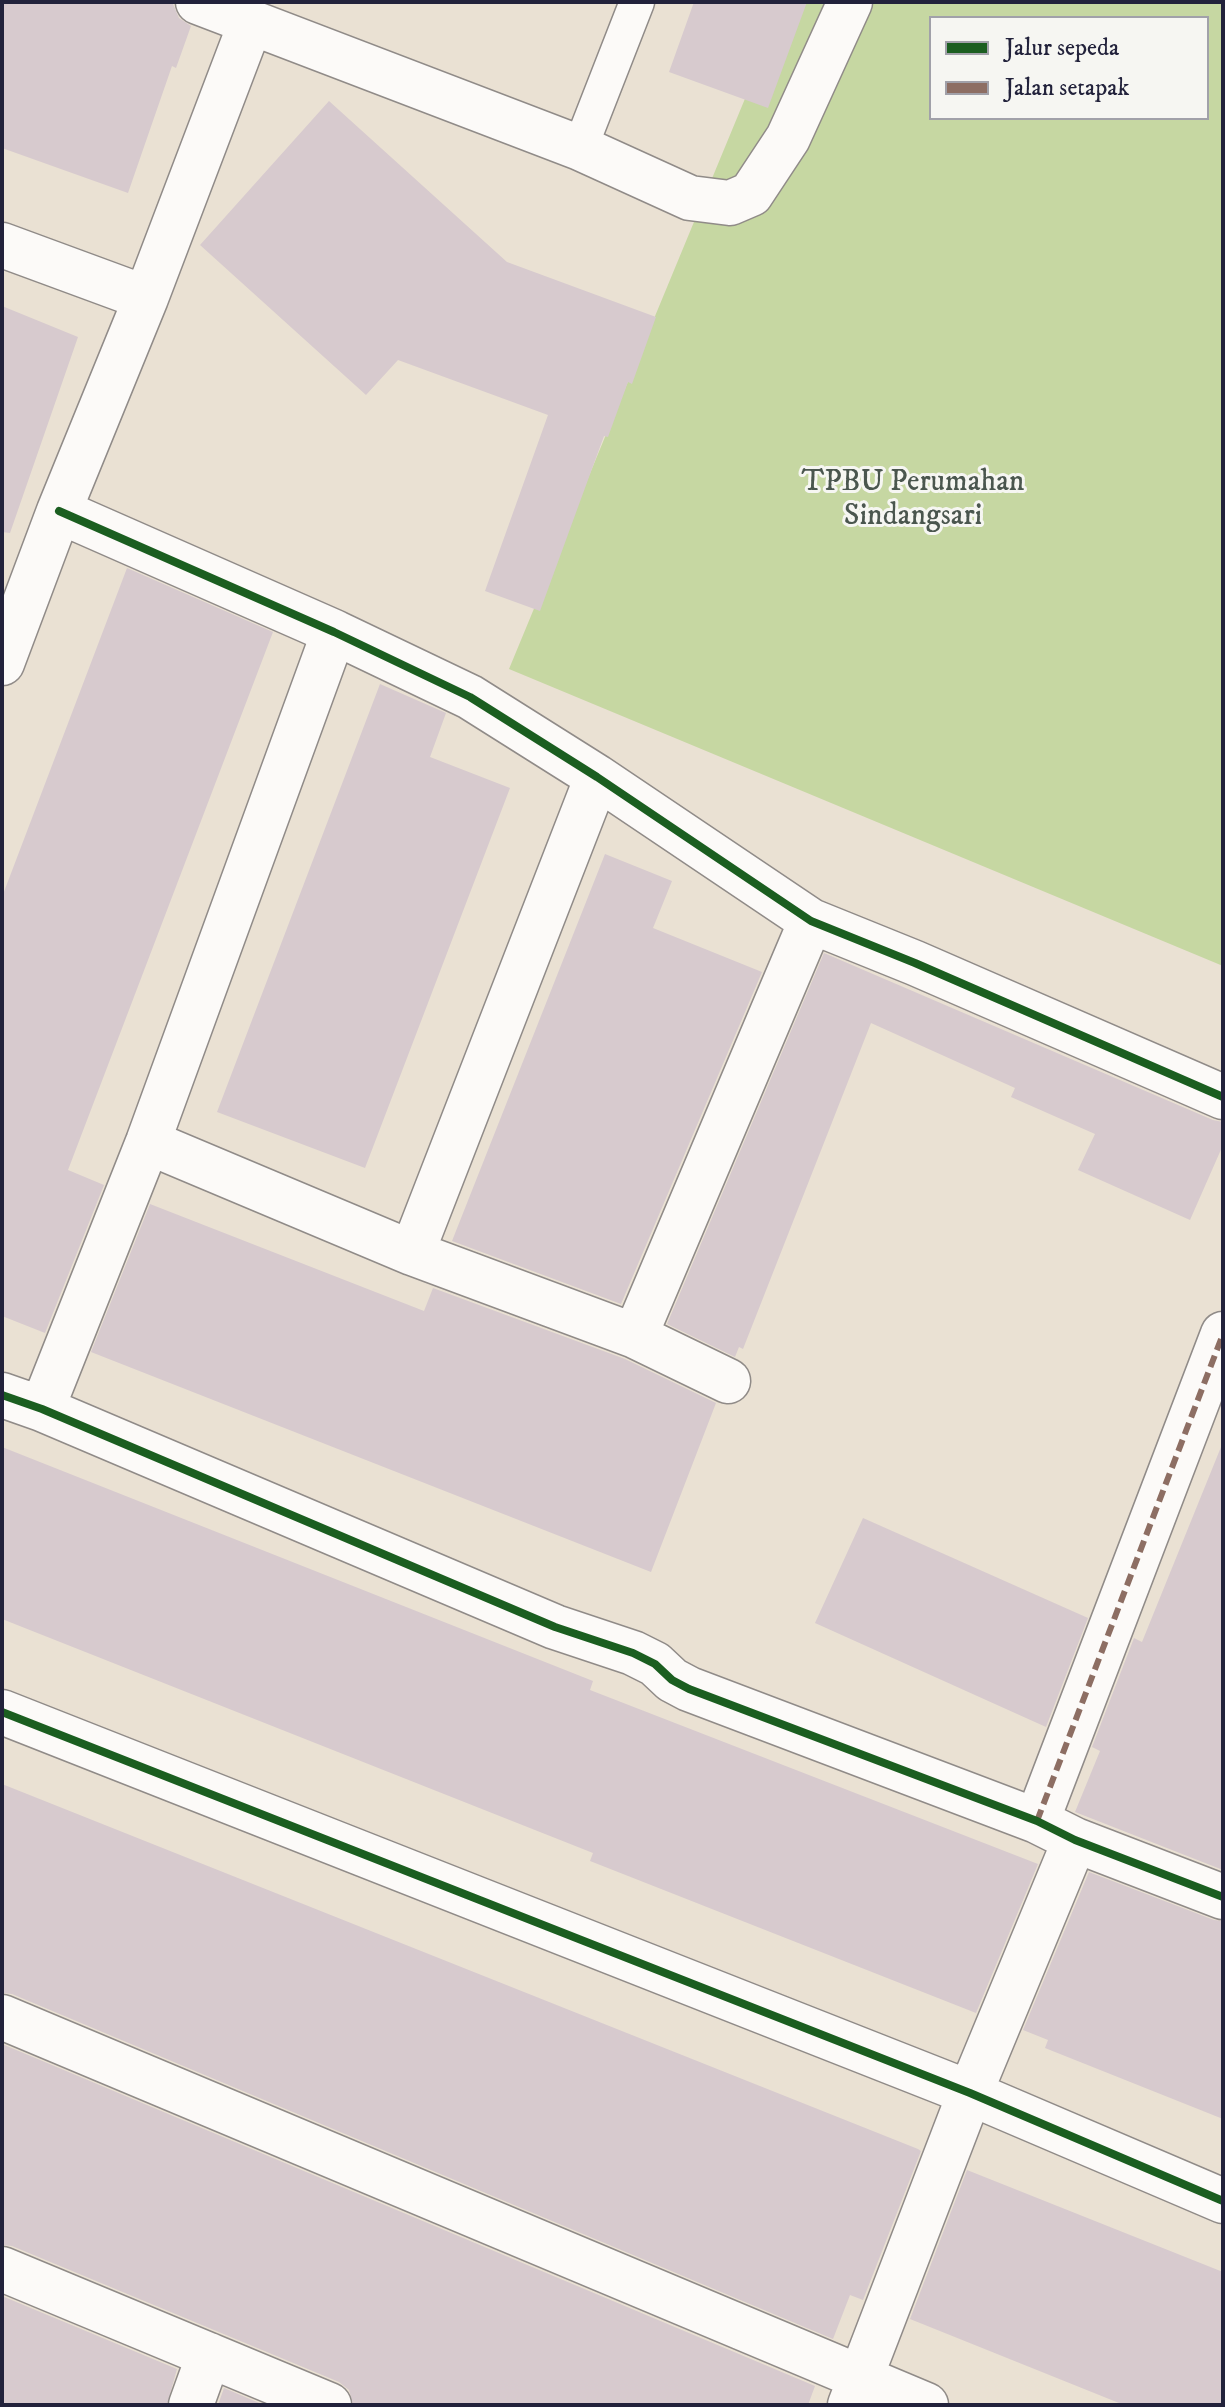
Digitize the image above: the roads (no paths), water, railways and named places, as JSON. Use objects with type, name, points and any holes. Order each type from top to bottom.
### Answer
[{"type":"street","points":[[198,2],[580,148],[690,198],[730,203],[751,194],[788,138],[850,2]]},
{"type":"street","points":[[2,663],[251,22]]},
{"type":"street","points":[[2,245],[146,298]]},
{"type":"street","points":[[59,511],[334,632],[470,697],[597,777],[811,921],[1223,1097]]},
{"type":"street","points":[[334,632],[148,1142],[22,1402],[555,1627],[633,1653],[655,1664],[672,1680],[689,1689],[1037,1821],[1075,1840],[1223,1897]]},
{"type":"street","points":[[412,1253],[597,777]]},
{"type":"street","points":[[635,1336],[811,921]]},
{"type":"street","points":[[148,1142],[412,1253],[635,1336],[728,1381]]},
{"type":"street","points":[[1037,1821],[1223,1334]]},
{"type":"street","points":[[2,1712],[970,2093],[1223,2201]]},
{"type":"street","points":[[856,2392],[970,2093],[1075,1840]]},
{"type":"street","points":[[2,2017],[856,2392],[926,2405]]},
{"type":"street","points":[[2,2269],[329,2405]]},
{"type":"street","points":[[191,2405],[209,2355]]},
{"type":"lane","points":[[580,148],[637,2]]},
{"type":"park label","name":"TPBU Perumahan Sindangsari","points":[[913,501]]}]
